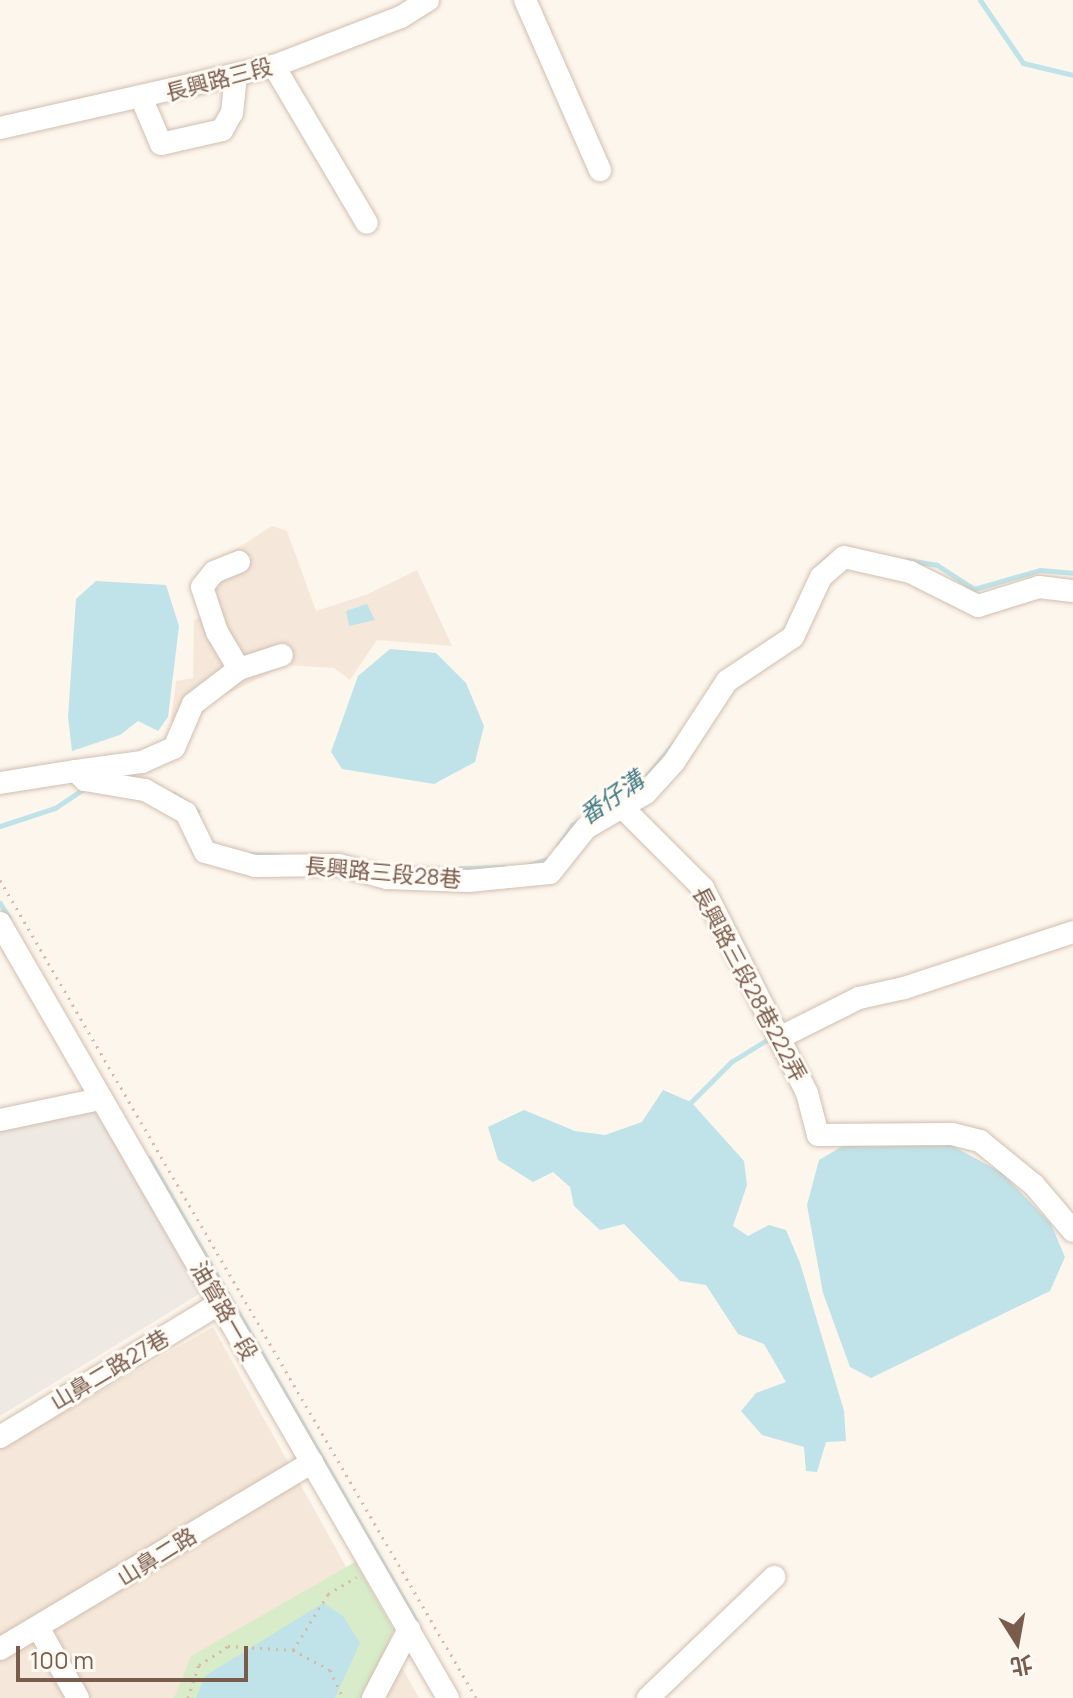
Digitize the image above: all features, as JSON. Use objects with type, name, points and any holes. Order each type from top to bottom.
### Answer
[{"type":"street","name":"長興路三段","points":[[0,128],[274,66],[401,17],[428,0]]},
{"type":"street","points":[[525,0],[600,170]]},
{"type":"street","points":[[274,66],[367,223]]},
{"type":"street","points":[[141,97],[161,144],[222,130],[232,113],[236,74]]},
{"type":"street","name":"長興路三段28巷","points":[[0,783],[76,771],[85,780],[145,790],[186,813],[205,852],[255,866],[339,865],[387,878],[469,881],[550,873],[586,828],[646,793],[674,762],[727,681],[793,637],[821,577],[844,557],[910,572],[978,606],[1039,587],[1073,591]]},
{"type":"street","points":[[239,562],[214,572],[202,587],[217,632],[239,669]]},
{"type":"street","points":[[76,771],[142,762],[174,748],[193,704],[239,669],[282,655]]},
{"type":"street","name":"長興路三段28巷222弄","points":[[622,807],[703,888],[807,1093],[818,1135],[952,1134],[980,1141],[1034,1185],[1073,1231]]},
{"type":"street","name":"油管路一段","points":[[0,923],[448,1698]]},
{"type":"street","points":[[779,1038],[859,998],[904,988],[1073,932]]},
{"type":"street","points":[[0,1120],[100,1099]]},
{"type":"street","name":"山鼻二路27巷","points":[[0,1437],[220,1303]]},
{"type":"street","name":"山鼻二路","points":[[0,1649],[39,1629],[312,1462]]},
{"type":"street","points":[[648,1698],[774,1577]]},
{"type":"street","points":[[39,1629],[78,1698]]},
{"type":"street","points":[[373,1698],[409,1629]]},
{"type":"path","points":[[0,880],[476,1698]]},
{"type":"path","points":[[293,1650],[328,1594],[373,1567]]},
{"type":"path","points":[[188,1698],[199,1665],[228,1646],[293,1650],[330,1670],[343,1698]]},
{"type":"shaded area","points":[[272,526],[287,531],[316,611],[368,594],[417,570],[452,646],[377,640],[350,680],[334,668],[286,665],[209,703],[190,734],[171,721],[176,681],[193,678],[194,620],[215,611],[212,585],[219,560]]},
{"type":"shaded area","points":[[95,1111],[201,1293],[0,1416],[0,1130]]},
{"type":"shaded area","points":[[213,1327],[419,1698],[0,1698],[0,1449]]},
{"type":"green space","points":[[355,1562],[394,1630],[361,1698],[174,1698],[191,1656]]},
{"type":"water","points":[[96,581],[166,585],[179,626],[168,717],[158,731],[138,721],[120,735],[72,751],[68,717],[76,599]]},
{"type":"water","points":[[367,604],[375,620],[349,626],[346,611]]},
{"type":"water","points":[[390,649],[436,653],[466,683],[484,726],[475,762],[434,784],[342,769],[331,752],[358,676]]},
{"type":"water","points":[[663,1090],[691,1102],[744,1161],[747,1185],[733,1226],[748,1236],[769,1225],[786,1230],[800,1263],[844,1411],[846,1441],[826,1442],[817,1472],[806,1471],[804,1447],[762,1435],[741,1411],[756,1393],[786,1382],[764,1344],[738,1334],[706,1285],[680,1281],[624,1224],[600,1230],[574,1206],[570,1187],[553,1172],[533,1182],[498,1160],[488,1127],[524,1110],[575,1131],[605,1135],[642,1122]]},
{"type":"water","points":[[851,1141],[951,1145],[1002,1173],[1051,1224],[1065,1257],[1050,1291],[871,1378],[850,1367],[823,1293],[807,1205],[819,1160]]},
{"type":"water","points":[[323,1603],[343,1616],[360,1643],[335,1698],[196,1698],[205,1676]]},
{"type":"waterway","points":[[980,0],[1023,63],[1073,75]]},
{"type":"waterway","name":"番仔溝","points":[[813,571],[828,557]]},
{"type":"waterway","name":"番仔溝","points":[[907,560],[937,565],[974,589],[1040,570],[1073,573]]},
{"type":"waterway","name":"番仔溝","points":[[558,846],[572,825],[643,780],[674,743]]},
{"type":"waterway","name":"番仔溝","points":[[0,826],[55,808],[86,787]]},
{"type":"waterway","name":"番仔溝","points":[[174,794],[197,811]]},
{"type":"waterway","name":"番仔溝","points":[[248,854],[278,855]]},
{"type":"waterway","name":"番仔溝","points":[[526,866],[551,858]]},
{"type":"waterway","name":"番仔溝","points":[[356,859],[401,868]]},
{"type":"waterway","name":"番仔溝","points":[[438,869],[504,867]]},
{"type":"waterway","points":[[0,903],[9,918]]},
{"type":"waterway","points":[[691,1102],[731,1062],[773,1036]]},
{"type":"waterway","points":[[149,1158],[416,1621]]}]
